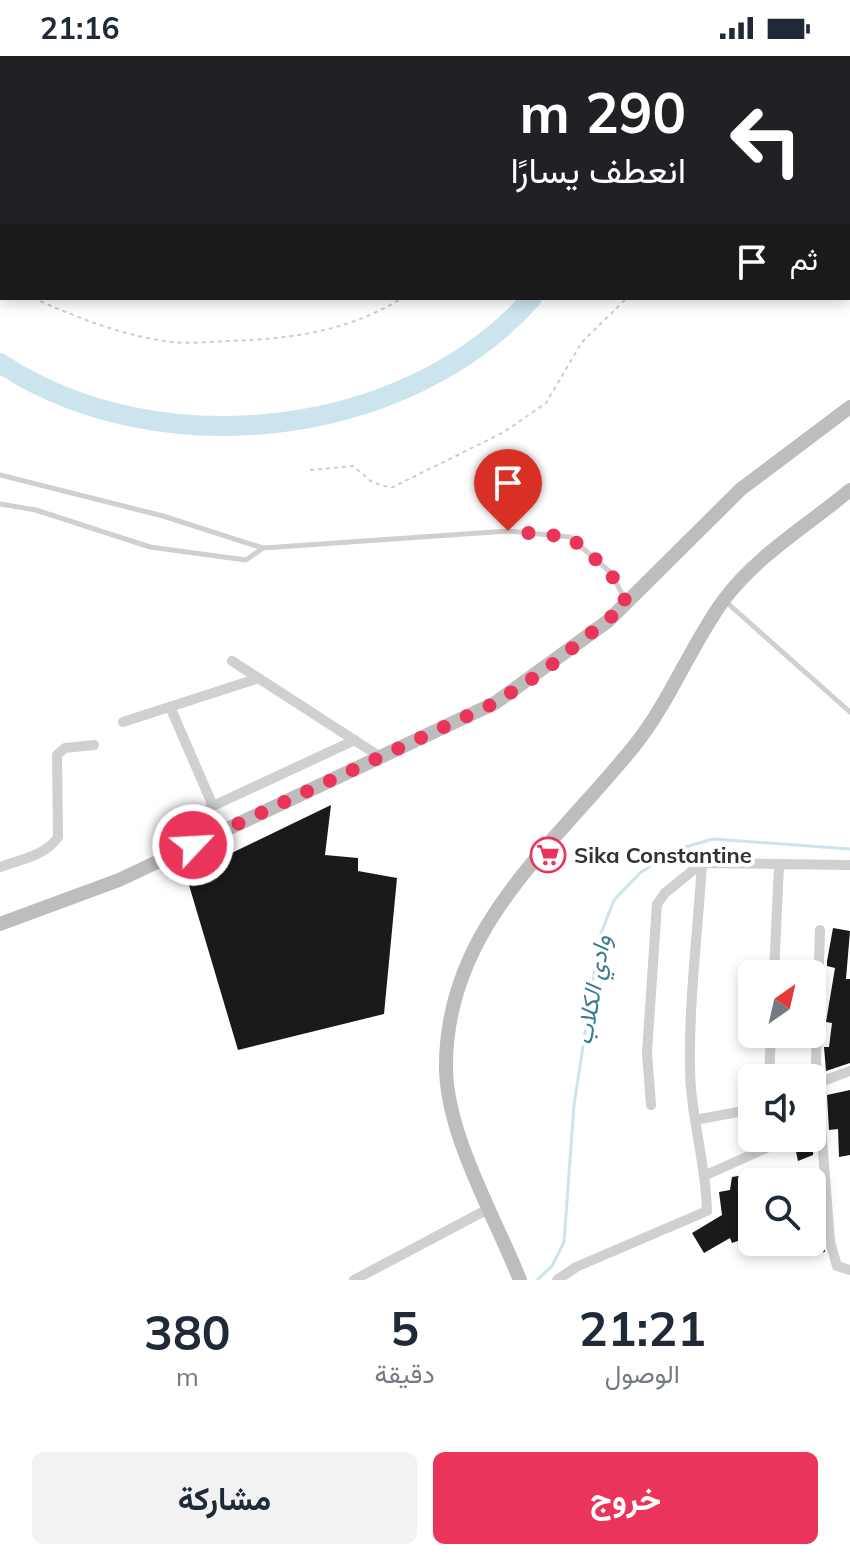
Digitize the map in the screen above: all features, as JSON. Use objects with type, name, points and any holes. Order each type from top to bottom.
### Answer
[{"type":"street","points":[[0,924],[119,880],[495,703],[544,671],[627,604],[697,528],[741,489],[850,407]]},
{"type":"street","points":[[518,1275],[448,1095],[449,1031],[460,978],[493,911],[636,743],[724,600],[766,555],[850,490]]},
{"type":"street","points":[[232,661],[382,758]]},
{"type":"street","points":[[123,722],[171,709],[259,678]]},
{"type":"street","points":[[171,709],[213,806]]},
{"type":"street","points":[[193,845],[193,821],[213,806],[355,740]]},
{"type":"street","points":[[0,867],[45,850],[55,843],[58,837],[57,755],[65,748],[94,745]]},
{"type":"street","points":[[557,1280],[576,1267],[707,1211],[706,1175],[695,1120],[690,1066],[702,863]]},
{"type":"street","points":[[651,1105],[647,1053],[657,904],[665,893],[702,863],[850,865]]},
{"type":"street","points":[[775,960],[779,866]]},
{"type":"street","points":[[816,1064],[820,930]]},
{"type":"street","points":[[826,1080],[850,1071]]},
{"type":"street","points":[[695,1120],[738,1112]]},
{"type":"street","points":[[706,1175],[758,1152]]},
{"type":"street","points":[[822,1152],[832,1257],[843,1270],[850,1270]]},
{"type":"street","points":[[354,1280],[490,1208]]},
{"type":"lane","points":[[0,475],[163,516],[263,548],[508,531],[570,537],[610,572],[627,604]]},
{"type":"lane","points":[[0,504],[36,510],[150,547],[246,560],[263,548]]},
{"type":"lane","points":[[724,600],[850,712]]},
{"type":"path","points":[[38,300],[121,332],[174,343],[283,339],[332,330],[399,300]]},
{"type":"path","points":[[310,470],[353,466],[372,482],[391,488],[504,432],[546,403],[582,342],[625,300]]},
{"type":"building","points":[[331,805],[325,855],[358,858],[358,871],[397,878],[384,1014],[238,1050],[186,875]]},
{"type":"building","points":[[833,928],[850,931],[846,979],[850,979],[850,1063],[826,1071],[824,1048],[829,1047],[832,1023],[826,1022],[835,968],[827,966]]},
{"type":"building","points":[[850,1090],[850,1155],[839,1157],[838,1129],[829,1130],[827,1095]]},
{"type":"building","points":[[796,1152],[813,1152],[813,1155],[798,1161]]},
{"type":"building","points":[[738,1176],[738,1241],[732,1243],[730,1238],[704,1253],[692,1233],[722,1215],[719,1192],[730,1190],[732,1177]]},
{"type":"waterway","points":[[0,363],[63,396],[132,417],[204,426],[278,423],[350,408],[418,383],[479,346],[530,300]]},
{"type":"waterway","name":"وادي الكلاب","points":[[537,1280],[552,1266],[564,1242],[574,1105],[600,936],[614,900],[640,873],[675,850],[713,839],[850,849]]},
{"type":"place","name":"Sika Constantine","points":[[548,855]]},
{"type":"route","points":[[193,845],[495,703],[544,671],[627,604],[610,572],[570,537],[508,531]]}]
